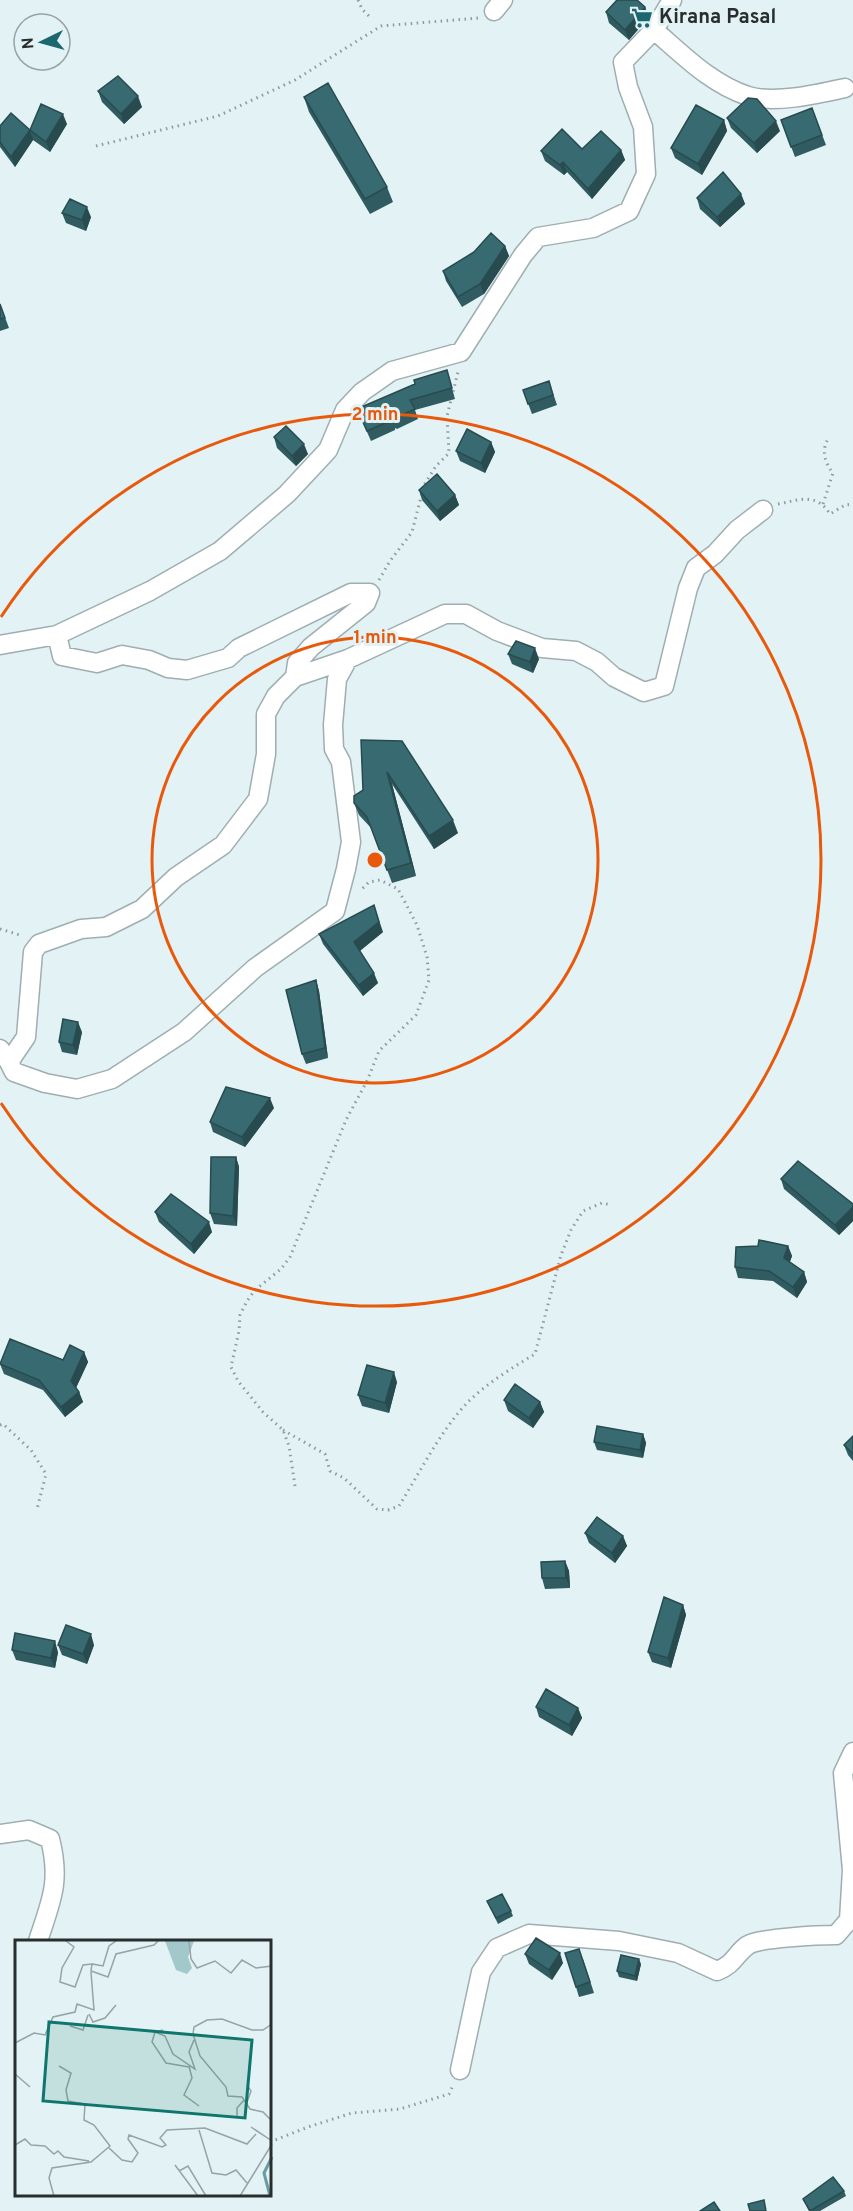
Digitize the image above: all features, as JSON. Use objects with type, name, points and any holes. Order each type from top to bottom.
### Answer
[{"type":"street","points":[[0,645],[57,635],[150,591],[220,551],[287,494],[328,450],[345,410],[362,392],[392,371],[462,352],[523,255],[538,237],[593,228],[629,212],[646,174],[643,127],[628,87],[623,62],[654,30],[672,0]]},
{"type":"street","points":[[654,30],[715,81],[750,97],[779,98],[845,88]]},
{"type":"street","points":[[348,659],[337,679],[333,733],[334,749],[341,762],[351,842],[335,911],[255,968],[184,1032],[112,1079],[77,1089],[45,1083],[14,1071],[4,1056],[26,1037],[33,952],[39,944],[81,929],[106,927],[142,909],[177,877],[223,845],[258,799],[266,754],[266,714],[276,696],[295,677],[348,659],[445,614],[466,614],[497,631],[542,648],[576,651],[597,662],[614,677],[644,692],[664,686],[688,588],[696,568],[715,554],[737,530],[763,510]]},
{"type":"street","points":[[57,635],[62,656],[97,663],[122,655],[149,660],[168,668],[188,670],[228,658],[239,648],[351,594],[370,593],[366,603],[311,646],[297,663],[295,677]]},
{"type":"street","points":[[460,2070],[481,1972],[497,1948],[529,1934],[619,1941],[678,1953],[717,1971],[728,1967],[749,1944],[795,1937],[836,1935],[849,1920],[852,1869],[843,1773],[853,1752]]},
{"type":"street","points":[[0,1834],[29,1830],[50,1839],[56,1859],[55,1886],[38,1940]]},
{"type":"path","points":[[358,0],[362,9],[370,17]]},
{"type":"path","points":[[96,146],[218,116],[296,80],[381,26],[476,20],[498,6]]},
{"type":"path","points":[[370,593],[412,532],[424,485],[436,466],[449,453],[447,416],[462,352]]},
{"type":"path","points":[[823,504],[833,473],[825,461],[825,444],[828,439]]},
{"type":"path","points":[[763,510],[798,498],[823,504],[830,514],[845,505],[853,504]]},
{"type":"path","points":[[335,911],[342,908],[369,882],[380,880],[398,889],[417,925],[427,957],[429,980],[416,1015],[379,1051],[367,1081],[346,1120],[290,1257],[280,1269],[255,1290],[240,1315],[231,1367],[238,1381],[263,1412],[283,1430],[325,1454],[330,1471],[344,1478],[376,1509],[388,1510],[399,1506],[456,1415],[488,1386],[535,1354],[561,1255],[570,1230],[583,1210],[602,1203],[611,1205]]},
{"type":"path","points":[[0,929],[17,936],[28,937],[39,944]]},
{"type":"path","points":[[0,1425],[3,1424],[31,1450],[46,1474],[38,1509]]},
{"type":"path","points":[[283,1430],[289,1446],[295,1486]]},
{"type":"path","points":[[272,2141],[352,2113],[400,2109],[449,2094],[460,2070]]},
{"type":"building","points":[[617,0],[637,0],[645,7],[625,30],[606,12]]},
{"type":"building","points":[[118,76],[138,96],[121,114],[98,91]]},
{"type":"building","points":[[328,83],[387,187],[365,199],[304,97]]},
{"type":"building","points":[[748,98],[757,99],[776,121],[754,143],[727,118]]},
{"type":"building","points":[[41,104],[63,114],[46,142],[30,130]]},
{"type":"building","points":[[696,105],[724,120],[698,164],[671,148]]},
{"type":"building","points":[[812,108],[822,135],[791,147],[781,120]]},
{"type":"building","points":[[11,113],[30,130],[11,157],[0,142],[0,126]]},
{"type":"building","points":[[562,129],[582,149],[601,131],[621,150],[588,189],[563,162],[560,165],[541,151]]},
{"type":"building","points":[[723,172],[741,194],[717,217],[697,198]]},
{"type":"building","points":[[70,199],[87,207],[82,220],[62,213]]},
{"type":"building","points":[[491,233],[505,246],[480,284],[458,297],[443,271],[474,252]]},
{"type":"building","points":[[0,304],[5,318],[0,319]]},
{"type":"building","points":[[447,370],[452,388],[410,400],[415,409],[393,419],[389,417],[392,420],[367,431],[357,409],[415,384],[414,380]]},
{"type":"building","points":[[549,381],[553,395],[528,404],[523,390]]},
{"type":"building","points":[[286,426],[304,444],[292,456],[274,437]]},
{"type":"building","points":[[467,429],[491,442],[481,463],[456,451]]},
{"type":"building","points":[[437,474],[455,495],[437,511],[419,490]]},
{"type":"building","points":[[516,641],[535,648],[530,662],[508,654]]},
{"type":"building","points":[[361,740],[402,741],[453,820],[429,836],[387,772],[411,863],[387,870],[367,817],[354,803],[354,796],[363,790]]},
{"type":"building","points":[[374,905],[379,922],[354,942],[374,973],[359,985],[319,934]]},
{"type":"building","points":[[316,980],[325,1048],[302,1054],[286,990]]},
{"type":"building","points":[[63,1019],[78,1022],[73,1045],[59,1042]]},
{"type":"building","points":[[226,1087],[270,1098],[242,1137],[210,1122]]},
{"type":"building","points":[[211,1157],[236,1157],[233,1216],[210,1213]]},
{"type":"building","points":[[798,1161],[853,1204],[853,1207],[835,1225],[781,1179]]},
{"type":"building","points":[[171,1194],[209,1222],[191,1244],[155,1212]]},
{"type":"building","points":[[759,1240],[788,1246],[784,1258],[804,1272],[793,1287],[769,1271],[735,1267],[736,1247],[758,1246]]},
{"type":"building","points":[[10,1339],[63,1360],[70,1345],[84,1352],[71,1381],[79,1392],[61,1407],[39,1380],[0,1364]]},
{"type":"building","points":[[367,1365],[394,1372],[385,1403],[358,1395]]},
{"type":"building","points":[[515,1384],[540,1402],[529,1418],[504,1400]]},
{"type":"building","points":[[597,1426],[643,1434],[640,1450],[594,1442]]},
{"type":"building","points":[[853,1436],[853,1454],[844,1445]]},
{"type":"building","points":[[597,1517],[623,1536],[612,1553],[585,1533]]},
{"type":"building","points":[[565,1561],[566,1578],[542,1578],[541,1562]]},
{"type":"building","points":[[664,1597],[683,1605],[668,1658],[648,1652]]},
{"type":"building","points":[[66,1625],[91,1634],[83,1654],[58,1645]]},
{"type":"building","points":[[15,1633],[55,1641],[51,1658],[12,1650]]},
{"type":"building","points":[[546,1689],[578,1708],[569,1725],[536,1707]]},
{"type":"building","points":[[502,1894],[511,1911],[496,1918],[487,1901]]},
{"type":"building","points":[[536,1938],[560,1953],[549,1970],[525,1954]]},
{"type":"building","points":[[579,1949],[590,1982],[576,1987],[565,1953]]},
{"type":"building","points":[[621,1955],[639,1959],[635,1976],[617,1971]]},
{"type":"building","points":[[833,2177],[844,2191],[810,2211],[803,2199]]},
{"type":"building","points":[[764,2200],[766,2211],[750,2211],[748,2204]]},
{"type":"building","points":[[714,2202],[720,2211],[700,2211]]},
{"type":"place","name":"Kirana Pasal","points":[[642,18]]}]
